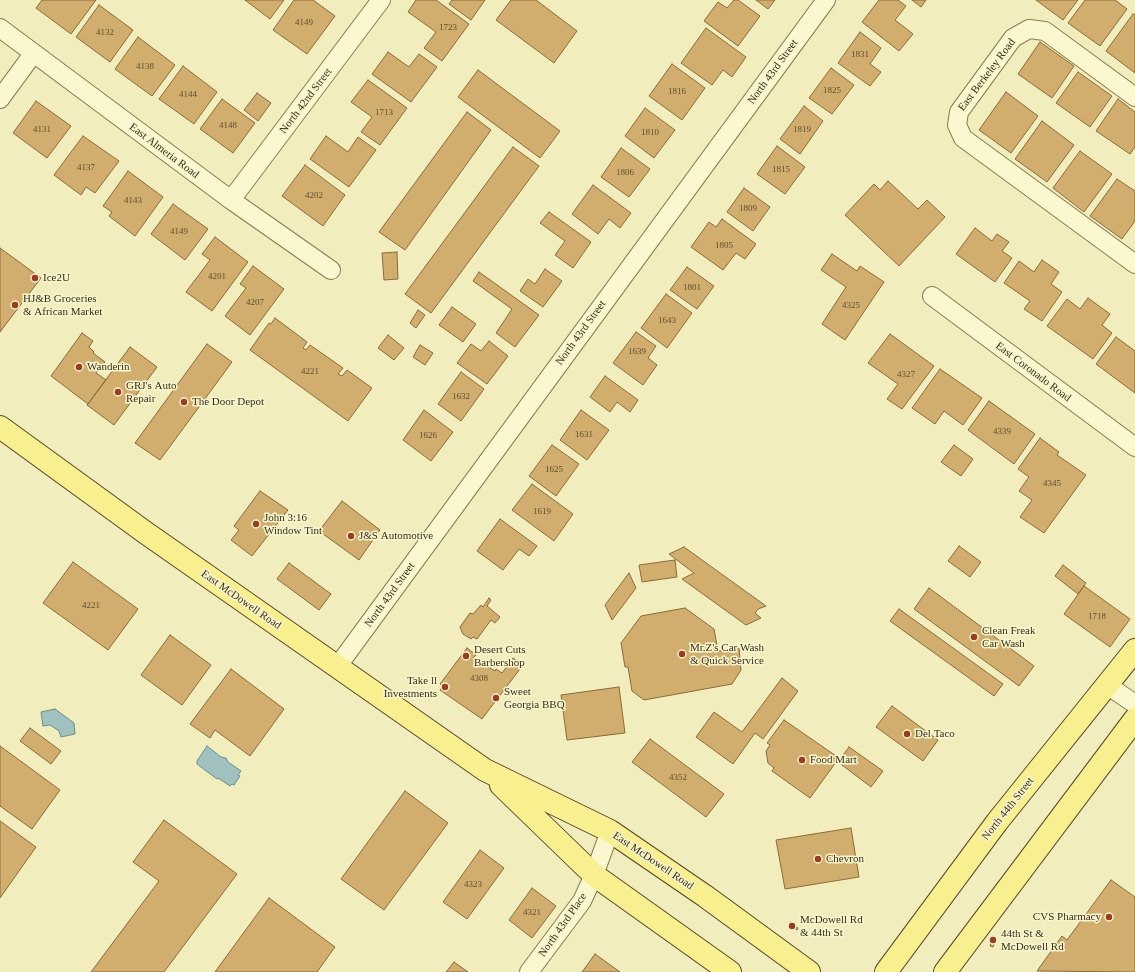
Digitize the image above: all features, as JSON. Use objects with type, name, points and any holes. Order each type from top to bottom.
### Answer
[{"type":"main road","name":"East McDowell Road","points":[[0,427],[146,533],[485,770],[610,831],[705,896],[809,972]]},
{"type":"main road","name":"North 44th Street","points":[[886,972],[997,822],[1135,650]]},
{"type":"main road","points":[[945,972],[1135,719]]},
{"type":"main road","name":"East McDowell Road","points":[[485,770],[594,875],[730,972]]},
{"type":"street","name":"North 43rd Street","points":[[337,667],[826,0]]},
{"type":"street","name":"North 42nd Street","points":[[231,200],[375,2]]},
{"type":"street","name":"East Almeria Road","points":[[0,28],[231,200],[332,270]]},
{"type":"street","name":"East Berkeley Road","points":[[1135,97],[1045,31],[1029,29],[1013,38],[958,112],[957,125],[963,138],[1135,264]]},
{"type":"street","points":[[0,99],[33,54]]},
{"type":"street","name":"East Coronado Road","points":[[932,296],[1135,448]]},
{"type":"street","points":[[1107,685],[1135,704]]},
{"type":"street","name":"North 43rd Place","points":[[529,972],[577,908],[594,875],[610,831]]},
{"type":"water","points":[[55,709],[74,723],[75,734],[61,737],[59,731],[50,725],[43,726],[41,712]]},
{"type":"water","points":[[207,746],[221,757],[226,758],[228,762],[241,771],[238,775],[240,776],[234,785],[232,784],[230,786],[218,778],[217,779],[197,764],[197,761]]},
{"type":"building","points":[[42,0],[96,0],[71,34],[36,8]]},
{"type":"building","points":[[245,0],[284,0],[270,19]]},
{"type":"building","points":[[294,0],[313,0],[335,16],[307,54],[273,30]]},
{"type":"building","points":[[416,0],[436,0],[469,24],[442,61],[424,48],[436,32],[408,12]]},
{"type":"building","points":[[452,0],[485,0],[471,20],[449,4]]},
{"type":"building","points":[[511,0],[536,0],[577,31],[554,63],[496,20]]},
{"type":"building","points":[[734,0],[738,0],[760,16],[738,46],[704,21],[718,2],[727,8]]},
{"type":"building","points":[[756,0],[775,0],[768,9]]},
{"type":"building","points":[[879,0],[898,0],[906,6],[895,20],[913,34],[899,51],[862,22]]},
{"type":"building","points":[[912,0],[926,0],[921,7]]},
{"type":"building","points":[[1036,0],[1078,0],[1063,20]]},
{"type":"building","points":[[1085,0],[1115,0],[1127,9],[1100,46],[1068,23]]},
{"type":"building","points":[[99,5],[133,30],[110,62],[76,37]]},
{"type":"building","points":[[1133,14],[1135,15],[1135,73],[1106,51]]},
{"type":"building","points":[[706,28],[746,57],[732,77],[723,70],[712,85],[681,63]]},
{"type":"building","points":[[860,32],[881,48],[870,64],[881,72],[870,86],[838,63]]},
{"type":"building","points":[[138,37],[175,65],[152,96],[115,69]]},
{"type":"building","points":[[1040,42],[1074,66],[1052,98],[1018,74]]},
{"type":"building","points":[[388,52],[409,67],[419,54],[437,67],[411,102],[372,74]]},
{"type":"building","points":[[672,64],[705,88],[682,120],[649,96]]},
{"type":"building","points":[[183,66],[217,92],[194,124],[159,99]]},
{"type":"building","points":[[831,68],[854,85],[832,114],[809,98]]},
{"type":"building","points":[[478,70],[560,131],[540,158],[458,97]]},
{"type":"building","points":[[1078,72],[1112,96],[1090,127],[1056,103]]},
{"type":"building","points":[[368,80],[407,108],[380,145],[361,132],[372,117],[351,102]]},
{"type":"building","points":[[1006,92],[1038,116],[1011,153],[979,130]]},
{"type":"building","points":[[257,93],[271,103],[258,121],[244,110]]},
{"type":"building","points":[[222,99],[255,123],[233,153],[200,129]]},
{"type":"building","points":[[1118,99],[1135,112],[1135,147],[1130,154],[1096,131]]},
{"type":"building","points":[[36,101],[71,126],[47,158],[13,133]]},
{"type":"building","points":[[804,106],[823,121],[800,154],[780,139]]},
{"type":"building","points":[[645,108],[675,130],[654,158],[625,136]]},
{"type":"building","points":[[467,112],[491,130],[405,250],[379,232]]},
{"type":"building","points":[[1042,121],[1074,145],[1047,182],[1015,159]]},
{"type":"building","points":[[83,136],[119,161],[95,193],[86,187],[81,195],[54,175]]},
{"type":"building","points":[[326,136],[348,152],[358,137],[376,150],[349,187],[310,159]]},
{"type":"building","points":[[777,146],[805,167],[785,194],[757,174]]},
{"type":"building","points":[[513,147],[539,166],[431,313],[405,294]]},
{"type":"building","points":[[621,148],[650,169],[629,197],[601,177]]},
{"type":"building","points":[[1080,151],[1112,174],[1084,212],[1053,188]]},
{"type":"building","points":[[305,165],[345,195],[323,226],[282,196]]},
{"type":"building","points":[[128,171],[163,197],[135,236],[109,216],[112,212],[103,206]]},
{"type":"building","points":[[1117,179],[1135,191],[1135,221],[1122,239],[1090,216]]},
{"type":"building","points":[[888,181],[918,209],[927,200],[945,217],[899,266],[845,215],[874,184],[880,190]]},
{"type":"building","points":[[593,185],[631,213],[620,228],[609,219],[598,234],[572,214]]},
{"type":"building","points":[[744,188],[770,207],[753,231],[727,212]]},
{"type":"building","points":[[173,204],[208,229],[185,260],[151,234]]},
{"type":"building","points":[[549,212],[591,242],[573,268],[555,255],[565,241],[540,223]]},
{"type":"building","points":[[722,219],[756,244],[745,259],[736,253],[723,270],[691,247],[709,222],[716,227]]},
{"type":"building","points":[[975,228],[992,241],[997,234],[1009,242],[1002,251],[1012,258],[995,282],[956,254]]},
{"type":"building","points":[[215,237],[248,262],[212,311],[186,292],[210,260],[202,254]]},
{"type":"building","points":[[0,248],[41,278],[0,332]]},
{"type":"building","points":[[397,252],[398,279],[384,280],[382,253]]},
{"type":"building","points":[[832,254],[857,271],[860,266],[884,282],[845,340],[822,324],[846,287],[821,270]]},
{"type":"building","points":[[1042,260],[1059,272],[1051,284],[1062,292],[1042,321],[1024,309],[1030,301],[1004,283],[1019,261],[1034,272]]},
{"type":"building","points":[[253,266],[284,289],[250,335],[225,316],[246,288],[240,284]]},
{"type":"building","points":[[687,267],[714,286],[697,309],[670,290]]},
{"type":"building","points":[[545,269],[562,281],[543,307],[520,291],[528,279],[535,284]]},
{"type":"building","points":[[479,272],[539,315],[515,347],[496,333],[512,309],[473,281]]},
{"type":"building","points":[[666,294],[692,313],[667,348],[641,328]]},
{"type":"building","points":[[1088,298],[1110,314],[1102,325],[1112,333],[1093,359],[1047,326],[1067,299],[1080,309]]},
{"type":"building","points":[[452,307],[476,324],[463,342],[439,325]]},
{"type":"building","points":[[418,310],[425,315],[416,328],[410,323]]},
{"type":"building","points":[[275,318],[307,342],[303,348],[306,350],[310,345],[343,368],[338,374],[342,376],[347,370],[372,388],[348,421],[250,350],[269,323],[271,324]]},
{"type":"building","points":[[636,332],[656,346],[648,358],[657,365],[643,385],[613,363]]},
{"type":"building","name":"Wanderin","points":[[82,333],[93,341],[89,347],[94,352],[93,353],[105,362],[96,373],[106,380],[88,404],[51,376]]},
{"type":"building","points":[[890,334],[934,366],[902,409],[887,399],[898,384],[868,363]]},
{"type":"building","points":[[388,335],[404,348],[394,360],[378,348]]},
{"type":"building","points":[[1116,337],[1135,351],[1135,393],[1096,364]]},
{"type":"building","points":[[489,341],[508,356],[487,384],[457,363],[471,344],[481,351]]},
{"type":"building","name":"The Door Depot","points":[[207,344],[232,362],[160,460],[135,443]]},
{"type":"building","points":[[420,345],[433,353],[425,365],[413,357]]},
{"type":"building","name":"GRJ's Auto Repair","points":[[130,347],[157,367],[114,425],[87,405]]},
{"type":"building","points":[[940,369],[982,398],[963,425],[944,411],[935,424],[912,408]]},
{"type":"building","points":[[461,372],[484,389],[461,421],[438,404]]},
{"type":"building","points":[[605,376],[638,400],[630,412],[617,402],[610,412],[590,397]]},
{"type":"building","points":[[989,401],[1035,434],[1014,464],[968,430]]},
{"type":"building","points":[[424,410],[453,432],[431,461],[403,440]]},
{"type":"building","points":[[581,410],[609,430],[587,460],[560,440]]},
{"type":"building","points":[[1040,438],[1059,452],[1057,455],[1086,475],[1044,533],[1020,517],[1032,500],[1019,491],[1029,477],[1018,469]]},
{"type":"building","points":[[552,445],[579,464],[556,496],[529,476]]},
{"type":"building","points":[[954,445],[973,459],[961,476],[941,462]]},
{"type":"building","points":[[532,484],[573,514],[554,541],[512,510]]},
{"type":"building","name":"John 3:16 Window Tint","points":[[260,491],[288,510],[252,556],[231,540],[239,530],[234,526]]},
{"type":"building","name":"J&S Automotive","points":[[342,501],[380,530],[359,560],[319,531]]},
{"type":"building","points":[[500,519],[537,546],[529,556],[519,549],[503,570],[477,551]]},
{"type":"building","points":[[959,546],[981,562],[970,577],[948,561]]},
{"type":"building","points":[[684,547],[766,606],[758,609],[755,613],[761,618],[746,625],[682,579],[694,573],[669,554]]},
{"type":"building","points":[[675,560],[677,577],[642,582],[639,565]]},
{"type":"building","points":[[73,562],[138,609],[108,650],[43,603]]},
{"type":"building","points":[[289,563],[331,594],[319,610],[277,579]]},
{"type":"building","points":[[1063,565],[1086,583],[1078,594],[1055,576]]},
{"type":"building","points":[[629,573],[636,588],[612,620],[605,605]]},
{"type":"building","points":[[1084,586],[1130,619],[1110,647],[1064,614]]},
{"type":"building","name":"Clean Freak Car Wash","points":[[929,588],[1034,666],[1019,686],[914,609]]},
{"type":"building","points":[[489,598],[491,600],[487,606],[500,617],[495,623],[491,620],[477,639],[473,637],[471,639],[463,634],[460,627],[470,613],[473,614],[481,605],[483,607]]},
{"type":"building","name":"Mr.Z's Car Wash & Quick Service","points":[[685,608],[714,629],[718,651],[739,648],[741,670],[732,684],[644,700],[632,691],[628,667],[625,667],[621,643],[641,616]]},
{"type":"building","points":[[899,609],[1003,684],[994,696],[890,621]]},
{"type":"building","points":[[170,635],[211,665],[182,705],[141,675]]},
{"type":"building","points":[[467,648],[476,655],[473,658],[495,671],[496,669],[502,673],[513,658],[523,665],[482,719],[440,690],[443,686],[440,684]]},
{"type":"building","points":[[231,669],[284,709],[250,756],[215,730],[210,738],[190,724]]},
{"type":"building","points":[[782,678],[798,691],[763,739],[755,733],[733,764],[696,737],[714,712],[742,732]]},
{"type":"building","points":[[619,687],[625,733],[567,740],[561,695]]},
{"type":"building","name":"Del Taco","points":[[892,706],[938,740],[923,761],[876,727]]},
{"type":"building","name":"Food Mart","points":[[784,720],[839,758],[810,798],[772,771],[774,768],[768,763],[766,751],[770,745],[767,743]]},
{"type":"building","points":[[30,728],[61,751],[51,764],[20,741]]},
{"type":"building","points":[[650,739],[724,794],[706,817],[632,762]]},
{"type":"building","points":[[0,746],[60,790],[32,829],[0,806]]},
{"type":"building","points":[[849,747],[883,771],[871,787],[838,762]]},
{"type":"building","points":[[405,791],[448,823],[384,910],[341,879]]},
{"type":"building","points":[[164,820],[237,874],[164,972],[91,972],[159,881],[133,862]]},
{"type":"building","points":[[0,821],[36,847],[0,898]]},
{"type":"building","name":"Chevron","points":[[851,828],[859,877],[785,889],[776,840]]},
{"type":"building","points":[[480,850],[504,868],[467,919],[443,902]]},
{"type":"building","name":"CVS Pharmacy","points":[[1111,880],[1135,897],[1135,972],[1037,971],[1062,936],[1067,940]]},
{"type":"building","points":[[532,888],[556,906],[532,938],[509,920]]},
{"type":"building","points":[[269,898],[335,947],[317,972],[215,972]]},
{"type":"building","points":[[790,922],[798,928],[797,930],[789,925]]},
{"type":"building","points":[[993,936],[996,937],[993,947],[990,946]]},
{"type":"building","points":[[595,954],[620,972],[582,972]]},
{"type":"building","points":[[454,962],[468,972],[446,972]]},
{"type":"place","name":"Ice2U","points":[[35,278]]},
{"type":"place","name":"HJ&B Groceries & African Market","points":[[15,305]]},
{"type":"place","name":"Wanderin","points":[[79,367]]},
{"type":"place","name":"GRJ's Auto Repair","points":[[118,392]]},
{"type":"place","name":"The Door Depot","points":[[184,402]]},
{"type":"place","name":"John 3:16 Window Tint","points":[[256,524]]},
{"type":"place","name":"J&S Automotive","points":[[351,536]]},
{"type":"place","name":"Clean Freak Car Wash","points":[[974,637]]},
{"type":"place","name":"Mr.Z's Car Wash & Quick Service","points":[[682,654]]},
{"type":"place","name":"Desert Cuts Barbershop","points":[[466,656]]},
{"type":"place","name":"Take ll Investments","points":[[445,687]]},
{"type":"place","name":"Sweet Georgia BBQ","points":[[496,698]]},
{"type":"place","name":"Del Taco","points":[[907,734]]},
{"type":"place","name":"Food Mart","points":[[802,760]]},
{"type":"place","name":"Chevron","points":[[818,859]]},
{"type":"place","name":"CVS Pharmacy","points":[[1109,917]]},
{"type":"place","name":"McDowell Rd & 44th St","points":[[792,926]]},
{"type":"place","name":"44th St & McDowell Rd","points":[[993,940]]}]
